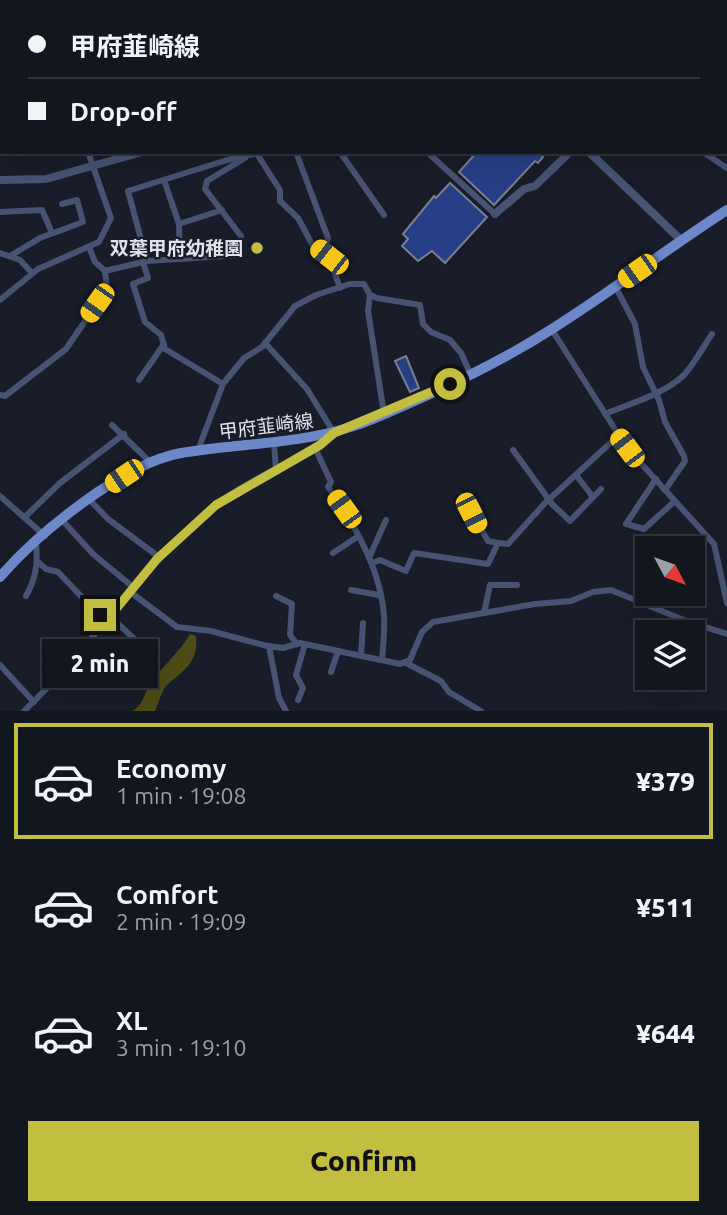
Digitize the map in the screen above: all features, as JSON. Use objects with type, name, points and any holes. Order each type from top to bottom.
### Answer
[{"type":"main road","name":"甲府韮崎線","points":[[0,577],[89,499],[150,462],[197,451],[334,433],[384,414],[471,375],[552,330],[727,210]]},
{"type":"street","points":[[0,300],[32,273],[103,238],[111,218],[89,154]]},
{"type":"street","points":[[0,180],[46,179],[136,154]]},
{"type":"street","points":[[223,383],[165,349],[161,335],[145,322],[133,284],[148,278],[128,191],[227,160],[257,154]]},
{"type":"street","points":[[261,154],[280,190],[280,201],[298,218],[313,246],[329,257],[340,288]]},
{"type":"street","points":[[297,154],[328,238],[326,243],[318,248]]},
{"type":"street","points":[[341,154],[384,215]]},
{"type":"street","points":[[429,154],[495,214],[524,189],[535,186],[568,154]]},
{"type":"street","points":[[591,154],[681,240]]},
{"type":"street","points":[[706,154],[727,168]]},
{"type":"street","points":[[105,271],[145,262],[241,255],[241,236],[205,189],[207,181],[245,158]]},
{"type":"street","points":[[164,180],[179,224],[180,259]]},
{"type":"street","points":[[10,256],[52,233],[83,222],[77,200],[62,204]]},
{"type":"street","points":[[0,212],[42,210],[52,233]]},
{"type":"street","points":[[179,224],[222,210]]},
{"type":"street","points":[[0,395],[5,396],[66,349],[107,289],[105,271],[95,262],[89,247]]},
{"type":"street","points":[[0,253],[20,260],[32,273]]},
{"type":"street","points":[[197,451],[223,383],[244,358],[265,343],[295,306],[340,288],[364,284],[370,295],[368,311],[384,414]]},
{"type":"street","points":[[615,286],[635,324],[643,367],[665,422],[685,461],[666,490]]},
{"type":"street","points":[[370,295],[420,305],[423,324],[431,332],[450,340],[461,353],[471,375]]},
{"type":"street","points":[[552,330],[618,436],[714,544],[727,603]]},
{"type":"street","points":[[605,414],[656,394],[683,375],[712,334]]},
{"type":"street","points":[[24,711],[107,620],[159,557],[216,505],[315,448],[334,433],[307,389],[265,343]]},
{"type":"street","points":[[139,380],[164,344]]},
{"type":"street","points":[[112,425],[150,462]]},
{"type":"street","points":[[26,516],[60,483],[124,435]]},
{"type":"street","points":[[463,496],[488,541],[508,544],[597,452],[618,436]]},
{"type":"street","points":[[274,443],[276,470]]},
{"type":"street","points":[[315,448],[331,482],[328,487],[344,509],[370,561],[384,615],[382,660]]},
{"type":"street","points":[[513,450],[570,521],[601,489]]},
{"type":"street","points":[[576,475],[593,497]]},
{"type":"street","points":[[656,479],[626,524],[644,529],[675,501]]},
{"type":"street","points":[[0,496],[26,516],[40,540],[34,581],[26,596]]},
{"type":"street","points":[[89,499],[123,532],[159,557]]},
{"type":"street","points":[[62,520],[93,554],[177,627],[211,631],[269,646],[284,648],[301,644],[406,663],[441,681],[449,692],[481,711]]},
{"type":"street","points":[[370,561],[386,520]]},
{"type":"street","points":[[333,553],[357,537]]},
{"type":"street","points":[[370,561],[380,559],[406,571],[414,552],[488,564],[498,543]]},
{"type":"street","points":[[38,562],[46,569],[58,572],[107,620],[115,621],[140,644],[152,660]]},
{"type":"street","points":[[484,612],[490,585],[517,586]]},
{"type":"street","points":[[351,590],[379,595]]},
{"type":"street","points":[[406,663],[422,632],[433,622],[484,612],[571,601],[593,592],[611,590],[686,621],[727,634]]},
{"type":"street","points":[[276,596],[292,604],[290,635],[301,644]]},
{"type":"street","points":[[361,656],[363,623]]},
{"type":"street","points":[[298,699],[303,688],[296,675],[301,644]]},
{"type":"street","points":[[269,646],[279,698],[286,711]]},
{"type":"street","points":[[331,672],[338,651]]},
{"type":"street","points":[[0,665],[34,702]]},
{"type":"street","points":[[465,711],[470,704]]},
{"type":"shaded area","points":[[190,634],[196,636],[193,659],[165,688],[155,711],[133,711],[141,703],[153,681]]},
{"type":"building","points":[[475,154],[540,154],[543,157],[538,163],[535,161],[494,205],[459,172]]},
{"type":"building","points":[[450,183],[487,217],[445,263],[432,251],[418,261],[402,246],[408,239],[403,234],[434,196],[436,198]]},
{"type":"building","points":[[406,356],[419,388],[410,392],[395,361]]},
{"type":"place","name":"双葉甲府幼稚園","points":[[257,248]]},
{"type":"route","points":[[100,615],[107,620],[157,559],[216,505],[320,445],[334,433],[371,420],[450,384]]}]
